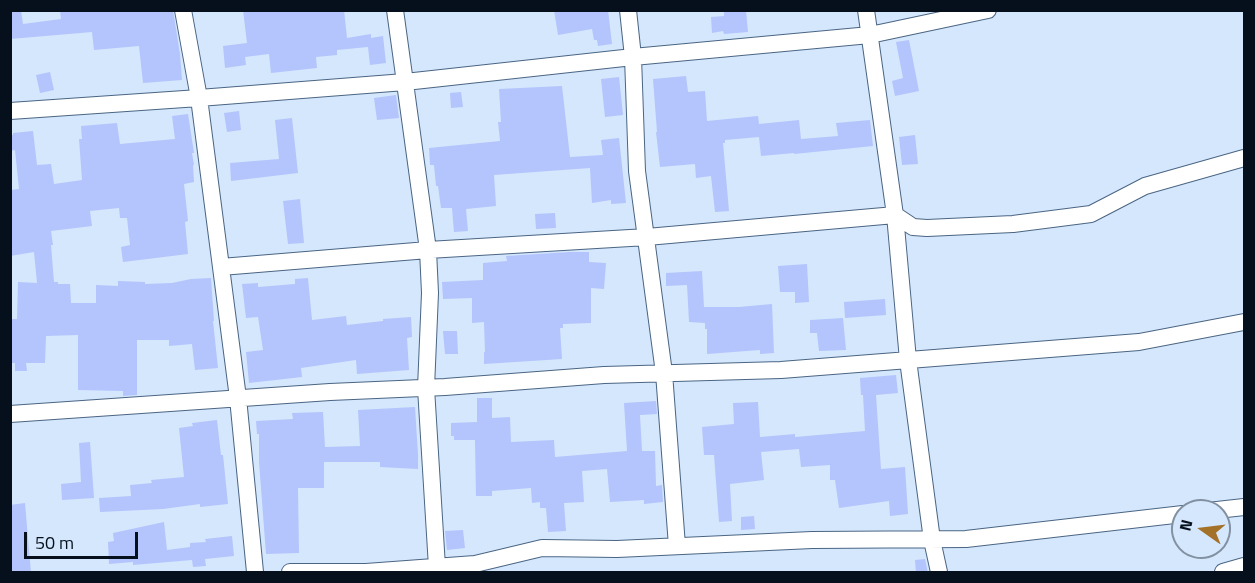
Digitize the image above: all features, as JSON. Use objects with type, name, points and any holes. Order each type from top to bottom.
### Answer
[{"type":"street","points":[[183,10],[199,98],[238,398],[255,573]]},
{"type":"street","points":[[395,10],[428,250],[430,293],[426,388],[437,567]]},
{"type":"street","points":[[628,10],[633,57],[637,171],[664,374],[677,546]]},
{"type":"street","points":[[866,10],[895,215],[908,360],[932,540],[939,573]]},
{"type":"street","points":[[10,111],[405,82],[633,57],[870,36],[988,10]]},
{"type":"street","points":[[221,267],[428,250],[647,237],[895,215],[913,227],[1013,224],[1091,214],[1145,186],[1245,158]]},
{"type":"street","points":[[10,414],[604,375],[781,370],[1139,342],[1245,322]]},
{"type":"street","points":[[290,573],[366,572],[475,564],[542,548],[618,549],[812,540],[966,539],[1171,515]]},
{"type":"street","points":[[1223,573],[1245,566]]},
{"type":"building","points":[[10,10],[21,10],[23,24],[61,19],[60,10],[173,10],[182,80],[143,83],[139,46],[94,50],[92,32],[10,39]]},
{"type":"building","points":[[243,10],[344,10],[347,38],[371,34],[371,38],[383,36],[386,63],[370,65],[368,47],[337,50],[337,55],[316,57],[317,68],[271,73],[269,54],[245,57],[246,65],[225,68],[223,46],[247,43]]},
{"type":"building","points":[[554,10],[608,10],[612,44],[598,46],[592,29],[558,35]]},
{"type":"building","points":[[724,10],[746,10],[748,32],[712,33],[711,17],[724,16]]},
{"type":"building","points":[[909,40],[919,91],[895,96],[892,81],[903,78],[896,42]]},
{"type":"building","points":[[50,72],[54,90],[40,93],[36,75]]},
{"type":"building","points":[[686,76],[688,92],[705,91],[707,121],[758,116],[759,124],[799,120],[801,139],[838,136],[836,123],[870,120],[873,146],[761,156],[759,137],[725,140],[723,143],[729,211],[715,212],[711,176],[696,178],[695,164],[660,167],[653,79]]},
{"type":"building","points":[[619,77],[623,115],[605,117],[601,79]]},
{"type":"building","points":[[562,86],[570,157],[603,155],[601,140],[619,138],[626,203],[611,204],[611,200],[592,203],[590,168],[494,175],[496,206],[466,209],[468,231],[454,232],[452,208],[441,208],[434,165],[430,165],[429,148],[500,141],[499,89]]},
{"type":"building","points":[[461,92],[463,107],[451,108],[450,93]]},
{"type":"building","points":[[396,95],[399,118],[377,120],[374,98]]},
{"type":"building","points":[[239,111],[241,130],[227,132],[224,113]]},
{"type":"building","points":[[188,114],[194,153],[192,153],[194,182],[184,184],[188,221],[185,222],[188,254],[123,262],[121,247],[130,245],[127,218],[120,218],[119,208],[90,211],[92,226],[51,231],[54,282],[70,284],[71,303],[96,303],[96,285],[118,286],[118,281],[145,282],[145,284],[211,278],[218,368],[195,370],[192,344],[169,346],[169,340],[137,340],[137,395],[123,396],[123,391],[78,390],[78,335],[46,336],[45,363],[26,363],[27,371],[15,371],[15,363],[12,363],[10,319],[17,319],[18,282],[37,283],[34,252],[10,256],[10,190],[19,189],[15,150],[10,151],[10,135],[33,131],[37,165],[51,164],[54,184],[82,180],[79,139],[82,139],[81,126],[117,123],[120,144],[175,139],[172,116]]},
{"type":"building","points":[[292,118],[298,173],[231,181],[230,163],[279,159],[275,120]]},
{"type":"building","points":[[915,135],[918,164],[902,165],[899,137]]},
{"type":"building","points":[[300,199],[304,243],[288,244],[283,201]]},
{"type":"building","points":[[555,213],[556,228],[536,229],[535,214]]},
{"type":"building","points":[[589,252],[589,262],[606,263],[604,289],[591,288],[591,323],[563,324],[563,328],[560,328],[562,359],[484,364],[484,322],[472,323],[472,298],[443,299],[442,282],[483,280],[483,263],[507,261],[506,256]]},
{"type":"building","points":[[807,264],[809,302],[795,303],[795,292],[780,292],[778,266]]},
{"type":"building","points":[[702,271],[704,307],[772,304],[774,353],[760,354],[760,350],[707,354],[705,323],[689,322],[687,285],[666,286],[666,273]]},
{"type":"building","points":[[308,278],[312,320],[346,316],[347,325],[411,317],[412,337],[407,338],[409,370],[357,374],[356,360],[301,368],[302,377],[249,383],[246,352],[263,350],[258,317],[246,318],[242,284],[258,283],[258,287],[295,284],[295,279]]},
{"type":"building","points":[[885,299],[886,315],[845,318],[844,302]]},
{"type":"building","points":[[843,318],[846,350],[819,351],[817,333],[810,333],[810,320]]},
{"type":"building","points":[[443,331],[457,331],[458,354],[445,354]]},
{"type":"building","points":[[896,375],[898,393],[876,395],[881,469],[905,467],[908,514],[890,516],[889,501],[839,508],[835,480],[830,480],[830,465],[801,467],[799,449],[761,452],[764,480],[730,484],[732,521],[719,522],[714,455],[704,455],[702,427],[734,424],[733,403],[758,402],[760,437],[795,434],[795,437],[865,431],[860,378]]},
{"type":"building","points":[[477,398],[492,398],[492,418],[510,417],[511,442],[554,440],[555,457],[627,451],[624,403],[656,401],[657,414],[640,415],[642,451],[655,451],[656,486],[662,485],[663,502],[644,504],[644,500],[610,502],[607,469],[582,471],[584,502],[564,503],[566,531],[548,532],[546,508],[540,508],[540,502],[532,503],[531,488],[492,491],[492,496],[476,496],[475,440],[454,440],[454,436],[451,436],[451,423],[477,422]]},
{"type":"building","points":[[415,407],[418,469],[380,467],[380,462],[324,462],[324,488],[298,488],[299,553],[266,554],[259,434],[257,434],[256,421],[293,419],[292,413],[323,412],[325,447],[360,446],[358,410]]},
{"type":"building","points":[[217,420],[228,504],[100,512],[99,498],[131,496],[130,485],[152,483],[151,480],[184,477],[179,428],[193,426],[192,423]]},
{"type":"building","points":[[90,442],[94,498],[62,500],[61,484],[81,482],[79,443]]},
{"type":"building","points":[[25,503],[31,573],[10,573],[10,505]]},
{"type":"building","points":[[754,516],[755,529],[741,530],[741,517]]},
{"type":"building","points":[[164,522],[167,550],[190,547],[190,543],[206,542],[205,539],[232,536],[234,556],[205,559],[206,566],[193,567],[192,560],[133,565],[133,562],[109,564],[108,542],[114,541],[113,533]]},
{"type":"building","points":[[463,530],[465,548],[447,550],[445,531]]},
{"type":"building","points":[[925,559],[928,573],[916,573],[915,560]]}]
